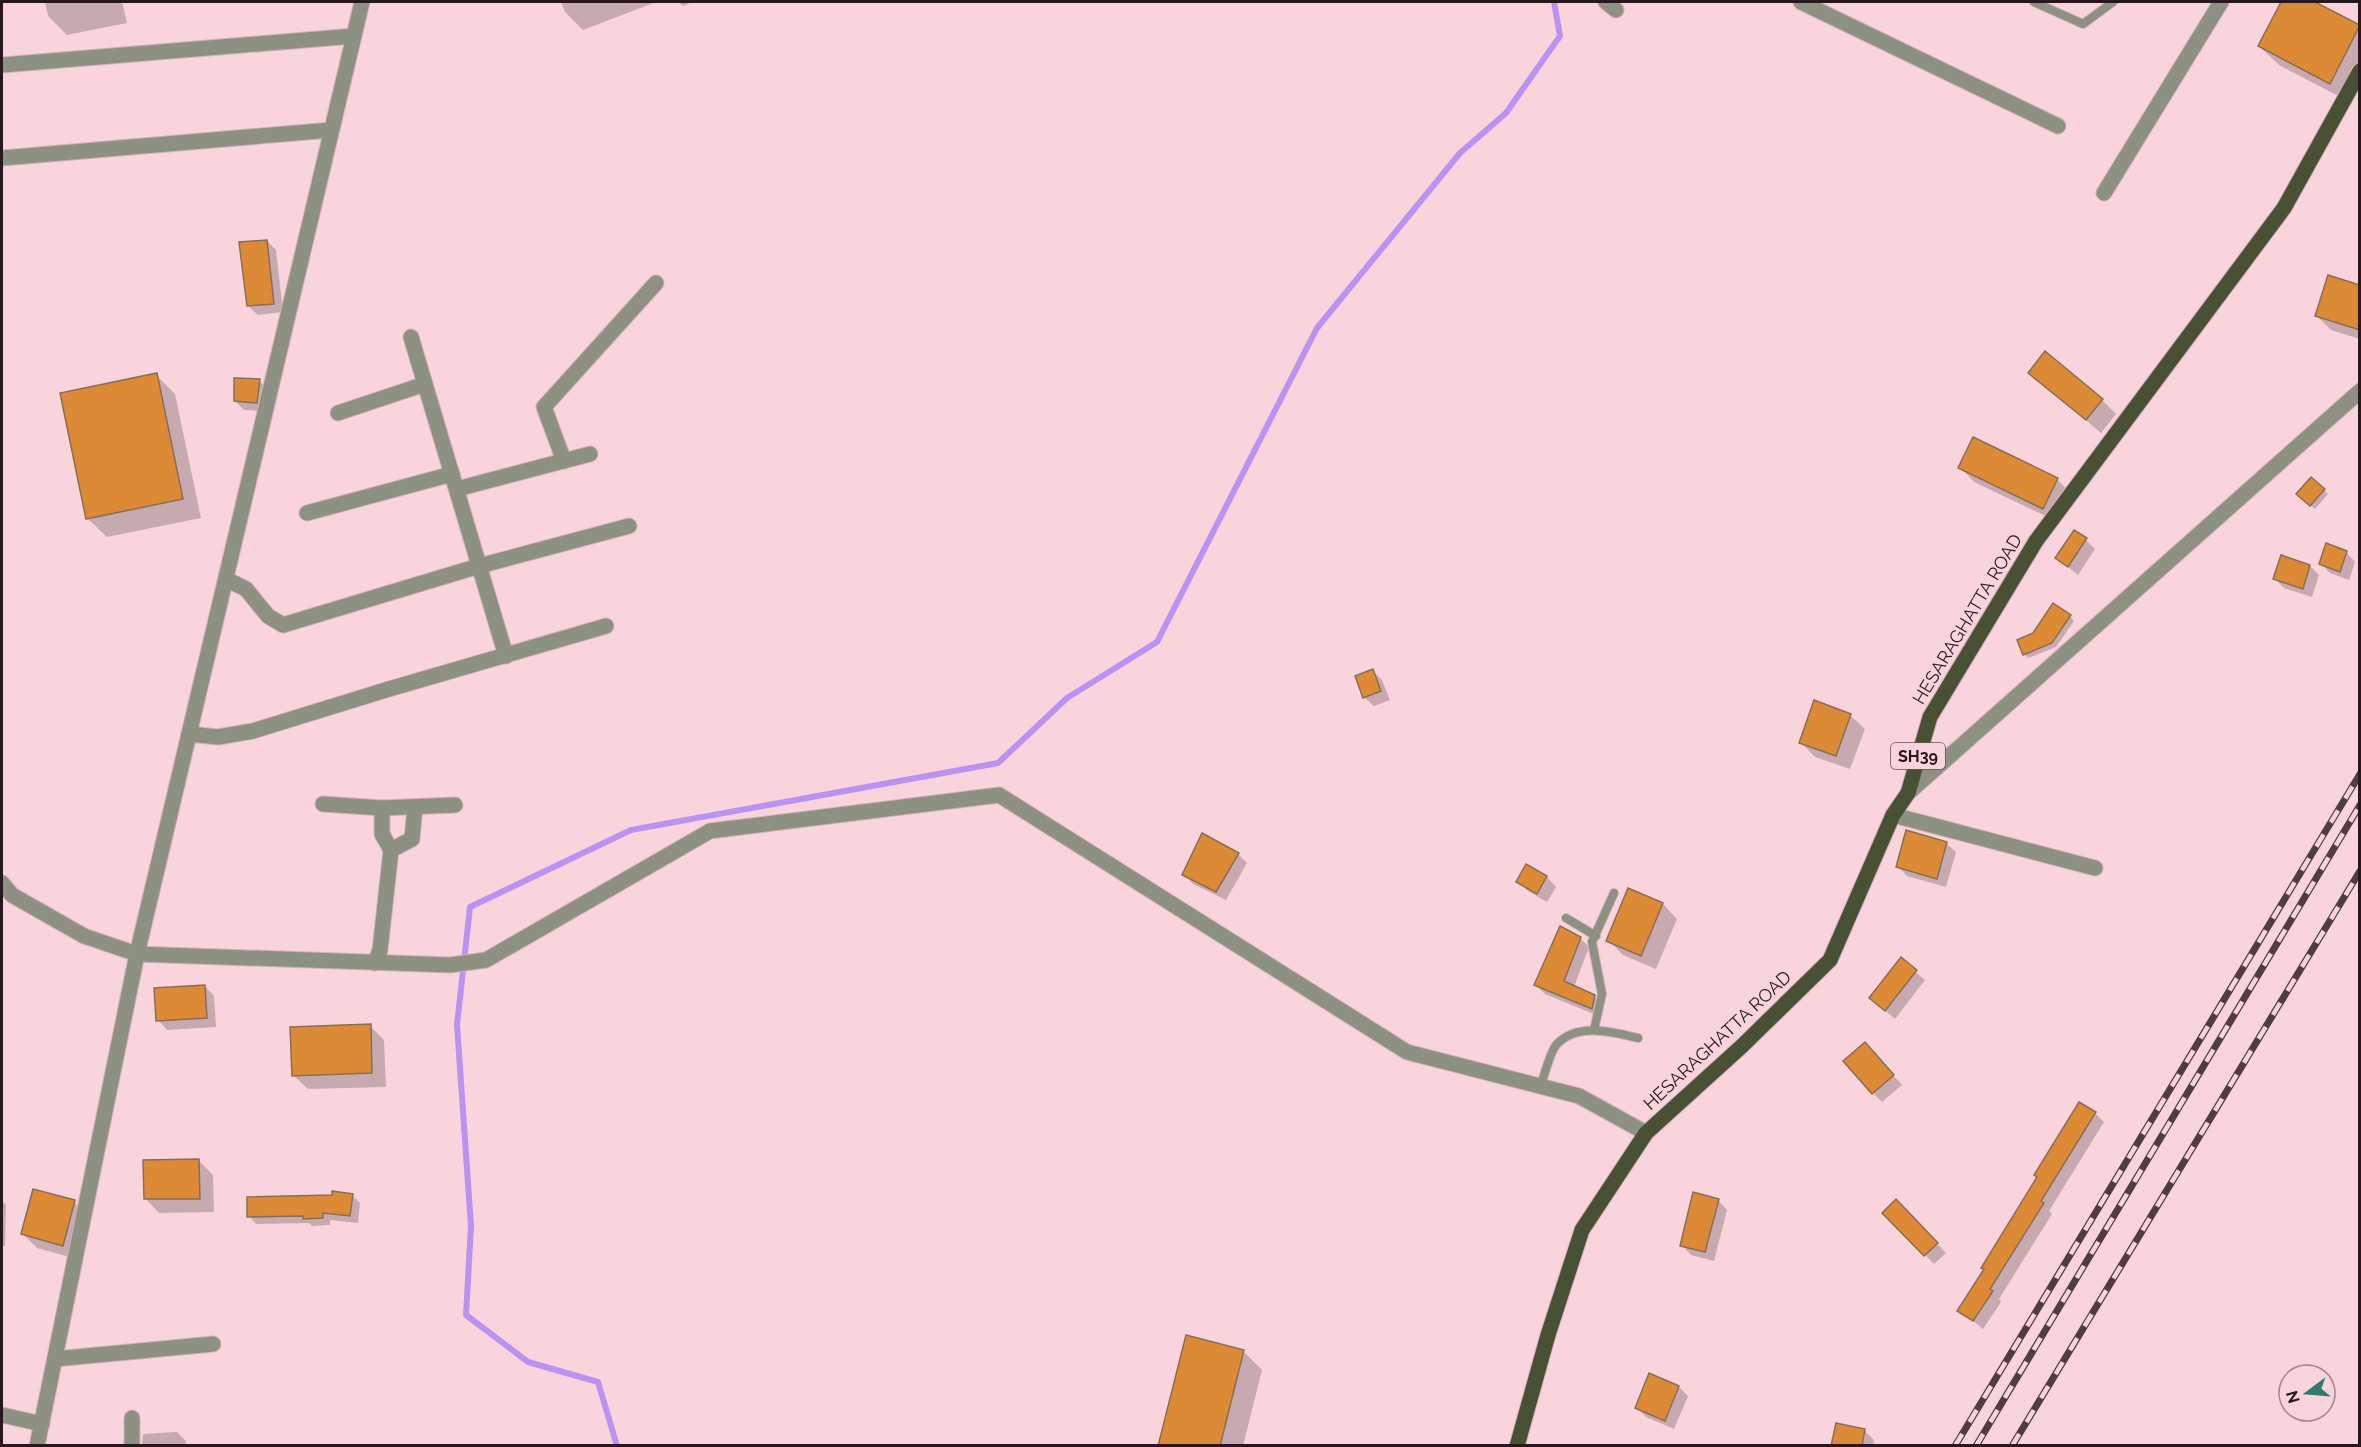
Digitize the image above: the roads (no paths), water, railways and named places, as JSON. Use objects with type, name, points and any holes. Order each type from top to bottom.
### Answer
[{"type":"main road","name":"HESARAGHATTA ROAD","points":[[1517,1446],[1582,1230],[1646,1133],[1742,1046],[1830,960],[1893,815],[1908,793],[1930,717],[2036,541],[2284,208],[2360,71]]},
{"type":"street","points":[[37,1446],[137,954],[362,2]]},
{"type":"street","points":[[1801,2],[2058,126]]},
{"type":"street","points":[[2104,193],[2221,2]]},
{"type":"street","points":[[2,65],[354,36]]},
{"type":"street","points":[[2,158],[332,130]]},
{"type":"street","points":[[564,461],[544,408],[656,284]]},
{"type":"street","points":[[411,337],[506,656]]},
{"type":"street","points":[[338,413],[425,384]]},
{"type":"street","points":[[1908,793],[2360,391]]},
{"type":"street","points":[[457,489],[590,454]]},
{"type":"street","points":[[308,513],[452,474]]},
{"type":"street","points":[[226,579],[246,589],[268,616],[283,625],[479,566],[629,526]]},
{"type":"street","points":[[189,734],[218,737],[253,731],[389,688],[606,626]]},
{"type":"street","points":[[2,883],[12,895],[84,936],[137,954],[450,964],[486,960],[710,831],[999,795],[1407,1052],[1580,1096],[1646,1133]]},
{"type":"street","points":[[323,804],[382,808],[455,805]]},
{"type":"street","points":[[391,850],[412,839],[415,807]]},
{"type":"street","points":[[375,963],[380,950],[391,850],[382,834],[382,808]]},
{"type":"street","points":[[1893,815],[2095,868]]},
{"type":"street","points":[[55,1359],[213,1344]]},
{"type":"street","points":[[2,1415],[42,1424]]},
{"type":"street","points":[[132,1418],[132,1446]]},
{"type":"lane","points":[[2034,2],[2084,24],[2113,2]]},
{"type":"lane","points":[[1594,1030],[1602,994],[1592,942],[1614,893]]},
{"type":"lane","points":[[1566,918],[1596,936]]},
{"type":"lane","points":[[1540,1087],[1556,1044],[1574,1034],[1602,1029],[1638,1038]]},
{"type":"waterway","points":[[617,1446],[598,1382],[528,1362],[466,1315],[471,1226],[457,1025],[470,907],[631,830],[998,763],[1067,698],[1157,642],[1317,328],[1460,153],[1506,113],[1560,36],[1554,2]]},
{"type":"railway","points":[[1955,1446],[2360,774]]},
{"type":"railway","points":[[1976,1446],[2360,805]]},
{"type":"railway","points":[[2012,1446],[2360,871]]}]
